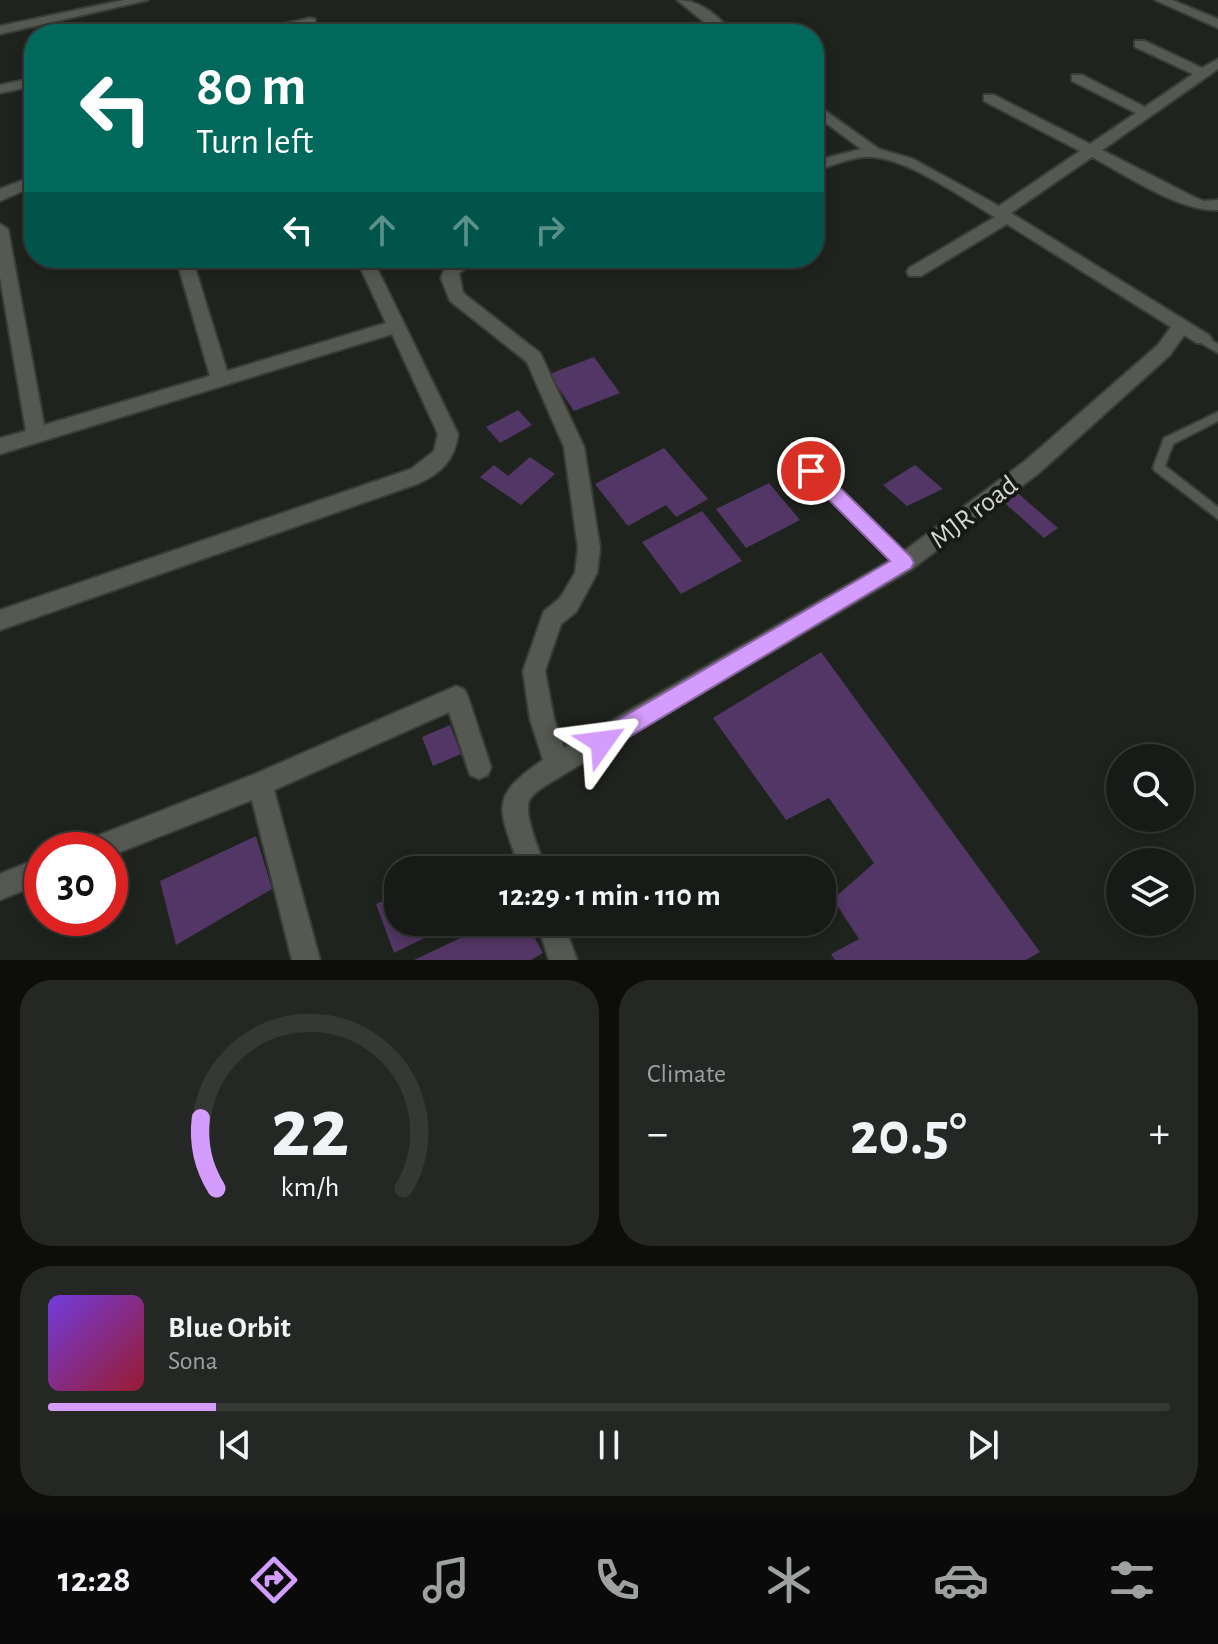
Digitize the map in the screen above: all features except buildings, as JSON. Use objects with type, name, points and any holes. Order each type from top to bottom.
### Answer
[{"type":"street","points":[[28,24],[101,4],[142,0]]},
{"type":"street","points":[[683,0],[716,24]]},
{"type":"street","points":[[1161,0],[1218,24]]},
{"type":"street","points":[[50,3],[56,18]]},
{"type":"street","points":[[300,24],[310,22]]},
{"type":"street","points":[[0,30],[24,25]]},
{"type":"street","points":[[1140,44],[1201,73]]},
{"type":"street","points":[[915,272],[1004,215],[1090,149],[1218,63]]},
{"type":"street","points":[[1077,78],[1145,112]]},
{"type":"street","points":[[0,89],[24,84]]},
{"type":"street","points":[[989,98],[1197,205],[1218,205]]},
{"type":"street","points":[[824,114],[876,153]]},
{"type":"street","points":[[824,163],[862,153],[876,153],[908,162],[1004,215],[1203,339]]},
{"type":"street","points":[[0,196],[24,184]]},
{"type":"street","points":[[0,229],[36,433]]},
{"type":"street","points":[[187,268],[220,379]]},
{"type":"street","points":[[0,627],[0,620],[428,470],[441,459],[447,448],[448,434],[369,268]]},
{"type":"street","points":[[452,268],[448,273],[448,283],[456,297],[534,358],[574,447],[589,548],[586,573],[574,596],[552,618],[534,671],[542,719],[557,765]]},
{"type":"street","points":[[0,446],[398,326]]},
{"type":"street","name":"MJR road","points":[[529,856],[516,817],[515,800],[523,788],[557,765],[904,563],[1032,467],[1164,350],[1181,326]]},
{"type":"street","points":[[128,836],[260,784],[456,697],[479,767]]},
{"type":"street","points":[[260,784],[306,960]]},
{"type":"street","points":[[0,887],[24,877]]},
{"type":"street","points":[[555,936],[563,960]]},
{"type":"lane","points":[[1203,339],[1218,349]]},
{"type":"lane","points":[[1218,416],[1168,441],[1159,468],[1218,514]]},
{"type":"lane","points":[[811,471],[904,563]]},
{"type":"route","points":[[602,742],[904,563],[811,471]]}]
